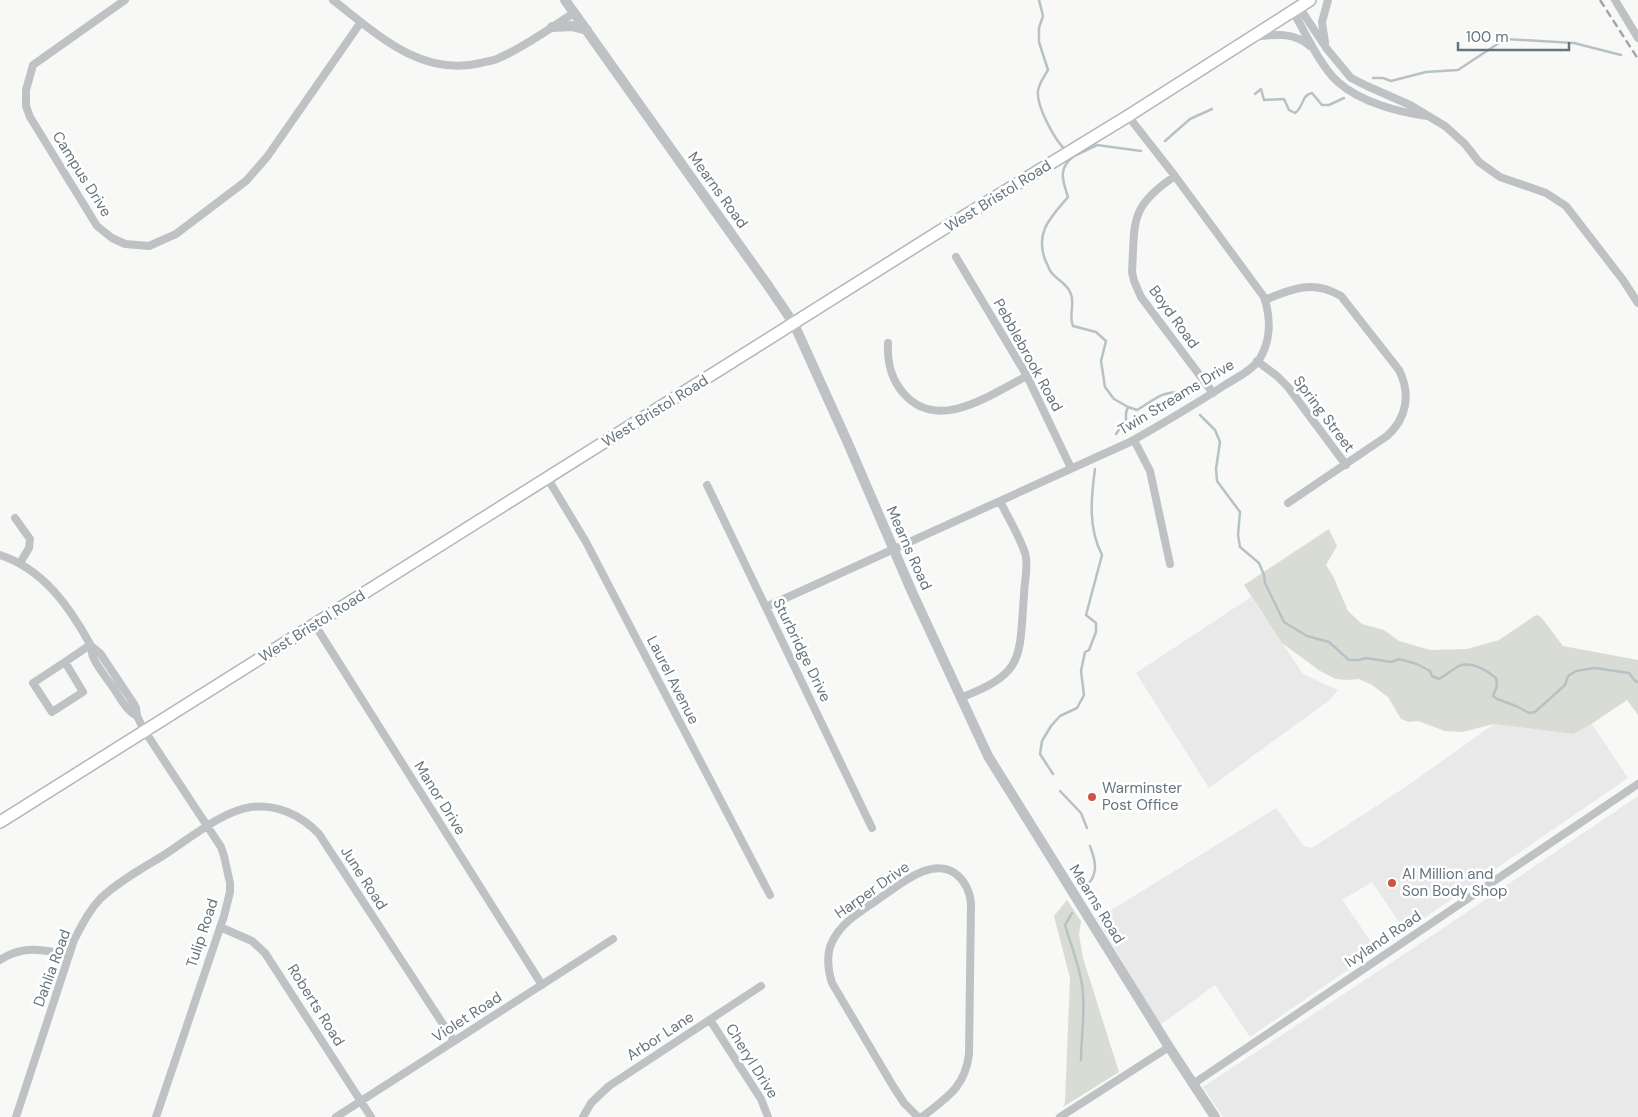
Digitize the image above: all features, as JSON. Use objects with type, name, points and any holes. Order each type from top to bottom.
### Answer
[{"type":"main road","name":"West Bristol Road","points":[[0,822],[144,730],[1128,116],[1310,0]]},
{"type":"street","name":"Campus Drive","points":[[125,0],[33,65],[26,90],[26,106],[30,117],[97,226],[118,241],[135,246],[149,246],[176,234],[246,181],[267,157],[361,22]]},
{"type":"street","points":[[333,0],[390,44],[415,58],[442,65],[468,66],[497,59],[522,47],[574,12]]},
{"type":"street","name":"Mearns Road","points":[[565,0],[794,324],[847,441],[893,550],[988,756],[1169,1047],[1215,1117]]},
{"type":"street","points":[[1327,49],[1322,22],[1328,0]]},
{"type":"street","points":[[1615,0],[1638,38]]},
{"type":"street","points":[[1296,9],[1345,72],[1357,82],[1396,98],[1454,132],[1486,168],[1500,177],[1546,193],[1566,206],[1623,280],[1638,303]]},
{"type":"street","points":[[1296,9],[1315,51],[1332,76],[1348,90],[1399,111],[1428,116]]},
{"type":"street","points":[[552,27],[572,26],[587,30]]},
{"type":"street","points":[[1250,38],[1278,34],[1286,35],[1304,41],[1315,51]]},
{"type":"street","name":"Twin Streams Drive","points":[[766,608],[1134,440],[1180,415],[1244,374],[1257,362],[1265,345],[1269,330],[1270,320],[1266,300],[1175,176],[1128,116]]},
{"type":"street","name":"Boyd Road","points":[[1175,176],[1151,195],[1137,214],[1132,272],[1134,281],[1142,296],[1213,393]]},
{"type":"street","name":"Pebblebrook Road","points":[[956,257],[1027,376],[1071,468]]},
{"type":"street","points":[[1266,300],[1291,290],[1311,286],[1321,287],[1347,301],[1399,370],[1403,378],[1406,394],[1406,406],[1399,424],[1387,436],[1288,503]]},
{"type":"street","points":[[888,344],[888,360],[893,378],[908,398],[926,409],[935,411],[960,408],[1027,376]]},
{"type":"street","name":"Spring Street","points":[[1257,362],[1277,376],[1288,387],[1346,465]]},
{"type":"street","points":[[1134,440],[1150,470],[1170,564]]},
{"type":"street","name":"Laurel Avenue","points":[[548,479],[594,558],[770,895]]},
{"type":"street","name":"Sturbridge Drive","points":[[707,485],[872,828]]},
{"type":"street","points":[[960,698],[1001,679],[1014,664],[1020,646],[1026,557],[1000,501]]},
{"type":"street","points":[[15,518],[30,539],[29,548],[20,564]]},
{"type":"street","name":"Tulip Road","points":[[0,555],[37,574],[53,589],[90,645],[93,657],[129,712],[137,716],[144,730],[208,827],[220,847],[229,873],[230,892],[220,927],[156,1117]]},
{"type":"street","name":"Manor Drive","points":[[315,625],[542,985]]},
{"type":"street","points":[[65,662],[83,692],[52,712],[33,683],[90,645]]},
{"type":"street","name":"Ivyland Road","points":[[1193,1084],[1638,784]]},
{"type":"street","name":"June Road","points":[[208,827],[234,812],[262,806],[283,810],[312,826],[324,840],[454,1042]]},
{"type":"street","name":"Dahlia Road","points":[[16,1117],[74,940],[85,919],[100,898],[121,882],[208,827]]},
{"type":"street","name":"Harper Drive","points":[[918,1117],[904,1103],[832,983],[828,956],[832,944],[845,923],[911,877],[927,870],[938,868],[951,871],[957,875],[963,880],[970,893],[969,1054],[967,1069],[961,1083],[951,1095],[922,1117]]},
{"type":"street","name":"Roberts Road","points":[[220,927],[252,941],[265,953],[371,1117]]},
{"type":"street","name":"Violet Road","points":[[336,1117],[613,939]]},
{"type":"street","points":[[0,960],[15,952],[30,949],[53,951],[69,956]]},
{"type":"street","name":"Arbor Lane","points":[[583,1117],[591,1103],[609,1086],[761,986]]},
{"type":"street","name":"Cheryl Drive","points":[[710,1020],[761,1099],[768,1117]]},
{"type":"street","points":[[1060,1117],[1169,1047]]},
{"type":"shaded area","points":[[1329,529],[1337,546],[1326,565],[1333,576],[1348,611],[1362,624],[1384,630],[1399,641],[1430,650],[1467,649],[1499,640],[1536,615],[1541,617],[1563,646],[1638,660],[1638,715],[1627,700],[1573,734],[1494,724],[1462,732],[1445,731],[1418,721],[1409,722],[1401,719],[1388,697],[1372,685],[1359,679],[1336,679],[1320,671],[1282,643],[1244,585]]},
{"type":"shaded area","points":[[1251,597],[1303,674],[1338,690],[1331,699],[1209,788],[1136,673]]},
{"type":"shaded area","points":[[1494,724],[1573,734],[1592,724],[1628,778],[1405,931],[1372,882],[1342,900],[1377,950],[1250,1037],[1215,985],[1160,1025],[1097,919],[1276,808],[1304,846],[1312,848],[1410,784]]},
{"type":"shaded area","points":[[1638,796],[1638,1117],[1223,1117],[1203,1087],[1436,933]]},
{"type":"shaded area","points":[[1067,900],[1081,921],[1079,935],[1083,958],[1119,1072],[1063,1107],[1065,1102],[1070,978],[1054,916]]},
{"type":"waterway","points":[[1039,0],[1043,16],[1039,28],[1039,42],[1048,70],[1039,85],[1038,97],[1047,123],[1057,140],[1067,151]]},
{"type":"waterway","points":[[1373,78],[1383,78],[1391,81],[1426,72],[1458,70],[1505,39],[1574,43],[1621,55]]},
{"type":"waterway","points":[[1255,94],[1261,89],[1264,100],[1284,99],[1289,110],[1295,113],[1308,94],[1312,93],[1322,105],[1329,105],[1344,98]]},
{"type":"waterway","points":[[1165,141],[1190,119],[1212,109]]},
{"type":"waterway","points":[[1073,155],[1097,145],[1141,151]]},
{"type":"waterway","points":[[1074,156],[1065,165],[1063,170],[1064,185],[1068,197],[1046,226],[1042,243],[1043,252],[1050,270],[1066,286],[1072,296],[1071,317],[1073,326],[1096,332],[1106,341],[1101,361],[1105,387],[1114,399],[1137,410],[1168,393],[1182,392],[1186,398]]},
{"type":"waterway","points":[[1116,434],[1126,419],[1128,407]]},
{"type":"waterway","points":[[1200,415],[1215,430],[1220,442],[1216,469],[1217,481],[1240,512],[1238,535],[1240,547],[1259,563],[1265,583],[1284,622],[1307,636],[1329,642],[1349,660],[1366,658],[1391,662],[1399,659],[1417,664],[1430,671],[1432,676],[1439,679],[1459,666],[1474,665],[1496,678],[1497,686],[1493,696],[1529,713],[1535,712],[1565,685],[1568,676],[1576,671],[1595,668],[1629,673],[1638,682]]},
{"type":"waterway","points":[[1053,774],[1040,754],[1042,741],[1060,716],[1077,708],[1084,695],[1081,671],[1085,652],[1089,650],[1096,632],[1096,623],[1086,615],[1102,555],[1094,534],[1092,513],[1095,469]]},
{"type":"waterway","points":[[1060,791],[1081,813],[1087,828]]},
{"type":"waterway","points":[[1085,887],[1093,878],[1095,868],[1090,846]]},
{"type":"waterway","points":[[1072,913],[1065,925],[1082,985],[1081,1060]]},
{"type":"railway","points":[[1600,0],[1638,59]]},
{"type":"place","name":"Warminster Post Office","points":[[1092,797]]},
{"type":"place","name":"Al Million and Son Body Shop","points":[[1392,883]]}]
